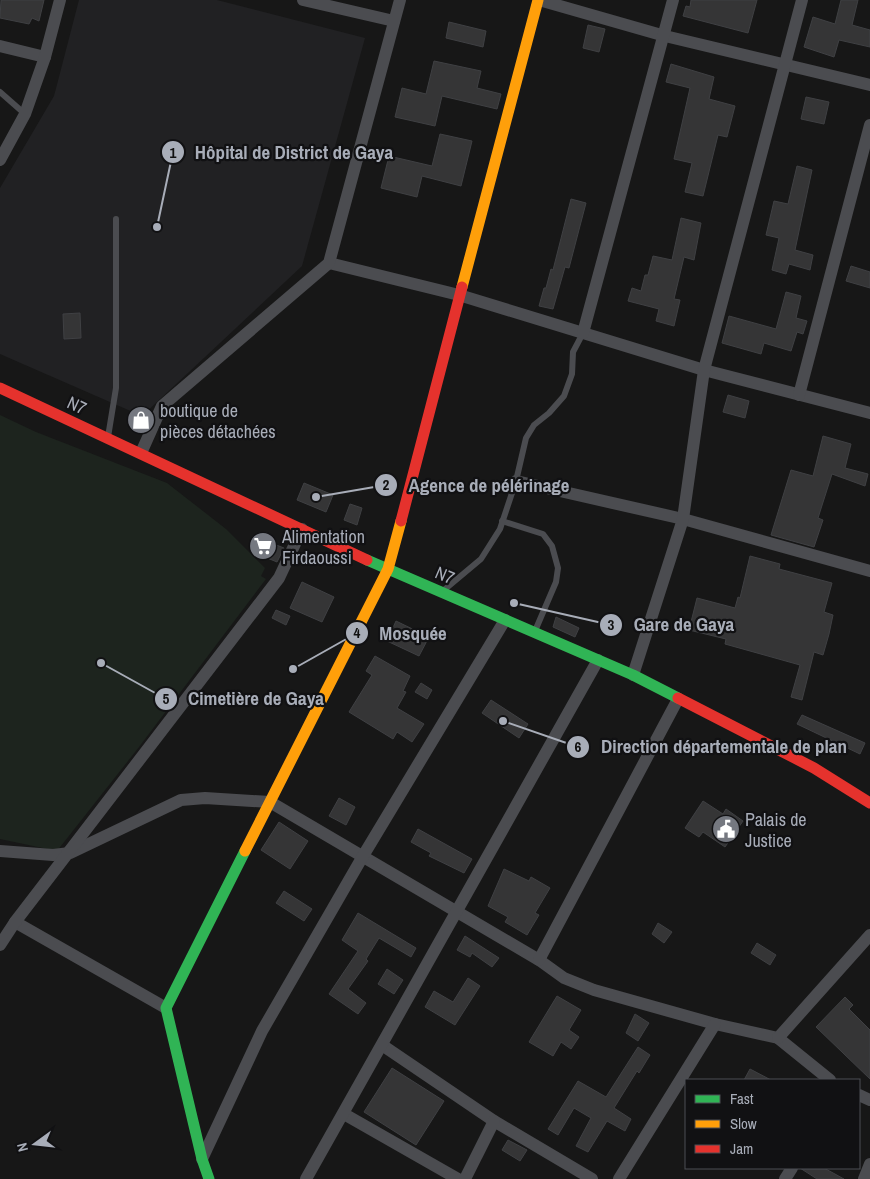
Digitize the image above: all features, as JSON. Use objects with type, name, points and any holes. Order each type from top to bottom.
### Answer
[{"type":"street","points":[[0,160],[24,114],[45,57],[60,0]]},
{"type":"street","points":[[303,0],[394,21]]},
{"type":"street","points":[[141,454],[162,406],[329,263],[400,0]]},
{"type":"street","points":[[209,1179],[202,1159],[166,1008],[388,569],[459,295],[539,0],[665,36],[870,86]]},
{"type":"street","points":[[583,333],[665,36],[673,0]]},
{"type":"street","points":[[633,675],[683,518],[704,370],[802,0]]},
{"type":"street","points":[[0,46],[45,57]]},
{"type":"street","points":[[799,395],[870,125]]},
{"type":"street","points":[[329,263],[459,295],[704,370],[870,413]]},
{"type":"street","name":"N7","points":[[0,388],[388,569],[633,675],[678,700],[814,768],[870,803]]},
{"type":"street","points":[[516,481],[683,518],[870,571]]},
{"type":"street","points":[[0,945],[15,922],[70,853],[174,712],[279,578],[302,529]]},
{"type":"street","points":[[202,1159],[262,1031],[363,856],[505,620]]},
{"type":"street","points":[[306,1179],[598,660]]},
{"type":"street","points":[[538,960],[678,700]]},
{"type":"street","points":[[0,851],[53,855],[70,853],[181,800],[205,798],[270,802],[538,960],[564,978],[594,990],[715,1024],[778,1038],[829,1079]]},
{"type":"street","points":[[15,922],[166,1008]]},
{"type":"street","points":[[778,1038],[870,935]]},
{"type":"street","points":[[619,1179],[715,1024]]},
{"type":"street","points":[[382,1045],[494,1121],[592,1179]]},
{"type":"street","points":[[344,1114],[458,1179]]},
{"type":"street","points":[[465,1179],[494,1121]]},
{"type":"street","points":[[856,1179],[867,1171]]},
{"type":"lane","points":[[0,92],[24,114]]},
{"type":"lane","points":[[108,438],[116,388],[116,218]]},
{"type":"lane","points":[[441,592],[481,559],[502,521],[530,432],[564,396],[572,374],[573,352],[583,333]]},
{"type":"lane","points":[[502,521],[543,534],[552,546],[558,568],[556,582],[535,632]]},
{"type":"shaded area","points":[[79,0],[217,0],[365,38],[302,266],[142,416],[0,354],[0,188],[54,96]]},
{"type":"shaded area","points":[[0,415],[36,432],[167,483],[226,529],[265,568],[261,576],[266,579],[139,747],[57,851],[0,839]]},
{"type":"building","points":[[1,0],[44,0],[39,21],[32,18],[29,24],[0,18]]},
{"type":"building","points":[[691,0],[757,0],[748,33],[683,16],[686,6],[690,7]]},
{"type":"building","points":[[841,0],[858,0],[852,25],[870,30],[870,47],[839,40],[834,57],[804,47],[813,17],[835,24]]},
{"type":"building","points":[[449,22],[486,31],[483,47],[446,38]]},
{"type":"building","points":[[588,25],[605,29],[599,52],[583,48]]},
{"type":"building","points":[[434,61],[481,71],[477,88],[501,94],[497,109],[442,96],[435,126],[395,117],[402,88],[426,94]]},
{"type":"building","points":[[671,64],[714,77],[709,99],[735,106],[727,137],[718,135],[703,196],[685,192],[692,163],[674,159],[690,88],[666,82]]},
{"type":"building","points":[[806,97],[829,102],[824,124],[801,119]]},
{"type":"building","points":[[440,134],[472,141],[461,186],[422,176],[417,197],[381,188],[389,156],[432,166]]},
{"type":"building","points":[[797,166],[812,170],[795,250],[813,255],[810,270],[789,264],[786,274],[772,270],[779,238],[766,235],[774,201],[788,204]]},
{"type":"building","points":[[571,199],[586,203],[569,268],[565,267],[553,309],[539,306],[551,269],[553,270]]},
{"type":"building","points":[[681,218],[701,223],[694,260],[684,257],[674,299],[680,300],[674,326],[656,321],[659,309],[628,301],[632,288],[641,291],[653,256],[672,260]]},
{"type":"building","points":[[851,266],[870,272],[870,288],[846,281]]},
{"type":"building","points":[[786,292],[801,296],[796,318],[807,321],[803,334],[797,332],[791,351],[764,343],[761,354],[722,343],[729,316],[776,329]]},
{"type":"building","points":[[80,313],[81,338],[64,339],[63,314]]},
{"type":"building","points":[[728,395],[749,401],[745,418],[723,412]]},
{"type":"building","points":[[823,436],[851,444],[845,468],[868,474],[865,486],[832,474],[818,518],[823,520],[814,547],[771,535],[791,470],[813,476]]},
{"type":"building","points":[[304,483],[333,495],[326,512],[297,500]]},
{"type":"building","points":[[350,504],[362,508],[357,525],[344,520]]},
{"type":"building","points":[[261,539],[284,548],[277,562],[255,553]]},
{"type":"building","points":[[750,556],[780,564],[779,569],[832,583],[824,612],[833,615],[829,634],[823,655],[814,652],[802,700],[791,697],[800,665],[725,644],[726,639],[689,630],[697,598],[735,608],[738,597],[740,598]]},
{"type":"building","points":[[302,582],[334,597],[322,622],[290,608]]},
{"type":"building","points":[[276,610],[290,616],[286,625],[272,618]]},
{"type":"building","points":[[556,617],[579,628],[575,637],[553,627]]},
{"type":"building","points":[[396,621],[429,637],[419,656],[387,641]]},
{"type":"building","points":[[375,656],[410,676],[403,691],[406,692],[397,708],[424,724],[412,742],[397,732],[393,739],[349,712],[372,675],[366,671]]},
{"type":"building","points":[[421,683],[432,690],[427,699],[415,692]]},
{"type":"building","points":[[491,700],[528,724],[519,738],[482,713]]},
{"type":"building","points":[[802,715],[865,743],[860,754],[797,724]]},
{"type":"building","points":[[339,798],[355,807],[346,825],[329,816]]},
{"type":"building","points":[[703,801],[723,814],[726,809],[743,821],[725,847],[703,832],[699,837],[685,828]]},
{"type":"building","points":[[279,822],[308,841],[290,869],[261,850]]},
{"type":"building","points":[[418,829],[472,859],[464,873],[429,856],[431,853],[411,842]]},
{"type":"building","points":[[504,869],[529,881],[531,877],[550,888],[535,913],[539,915],[527,935],[505,922],[508,917],[488,906]]},
{"type":"building","points":[[284,891],[312,909],[304,921],[276,903]]},
{"type":"building","points":[[358,913],[416,948],[411,957],[379,938],[366,959],[368,961],[348,989],[366,1003],[358,1014],[329,994],[358,951],[342,940]]},
{"type":"building","points":[[658,923],[672,932],[664,943],[652,934]]},
{"type":"building","points":[[465,936],[499,958],[492,967],[472,953],[470,957],[457,950]]},
{"type":"building","points":[[757,943],[776,955],[770,965],[751,953]]},
{"type":"building","points":[[387,969],[403,980],[394,994],[378,984]]},
{"type":"building","points":[[468,978],[480,986],[455,1025],[425,1007],[434,991],[453,1002]]},
{"type":"building","points":[[557,996],[581,1010],[569,1030],[579,1037],[571,1049],[561,1042],[553,1056],[529,1042]]},
{"type":"building","points":[[845,997],[853,1005],[849,1009],[870,1030],[870,1079],[816,1027]]},
{"type":"building","points":[[635,1014],[649,1023],[638,1041],[626,1033]]},
{"type":"building","points":[[638,1047],[650,1055],[639,1073],[637,1071],[614,1108],[631,1119],[625,1131],[607,1121],[588,1152],[576,1146],[591,1118],[574,1108],[558,1135],[548,1129],[578,1081],[606,1097]]},
{"type":"building","points":[[392,1068],[444,1101],[416,1145],[364,1112]]},
{"type":"building","points":[[750,1069],[769,1079],[745,1079]]},
{"type":"building","points":[[508,1140],[527,1150],[520,1161],[502,1150]]},
{"type":"building","points":[[802,1169],[826,1169],[844,1179],[817,1179]]},
{"type":"traffic: fast","points":[[367,560],[633,675],[678,698]]},
{"type":"traffic: fast","points":[[209,1179],[202,1159],[166,1008],[245,851]]},
{"type":"traffic: slow","points":[[462,287],[538,0]]},
{"type":"traffic: slow","points":[[245,851],[388,569],[401,521]]},
{"type":"traffic: jam","points":[[401,521],[462,287]]},
{"type":"traffic: jam","points":[[0,388],[367,560]]},
{"type":"traffic: jam","points":[[678,698],[814,768],[870,803]]},
{"type":"place","name":"Hôpital de District de Gaya","points":[[157,227]]},
{"type":"place","name":"boutique de pièces détachées","points":[[141,420]]},
{"type":"place","name":"Agence de pélérinage","points":[[316,497]]},
{"type":"place","name":"Alimentation Firdaoussi","points":[[263,546]]},
{"type":"place","name":"Gare de Gaya","points":[[514,603]]},
{"type":"place","name":"Cimetière de Gaya","points":[[101,663]]},
{"type":"place","name":"Mosquée","points":[[293,669]]},
{"type":"place","name":"Direction départementale de plan","points":[[503,721]]},
{"type":"place","name":"Palais de Justice","points":[[726,829]]}]
